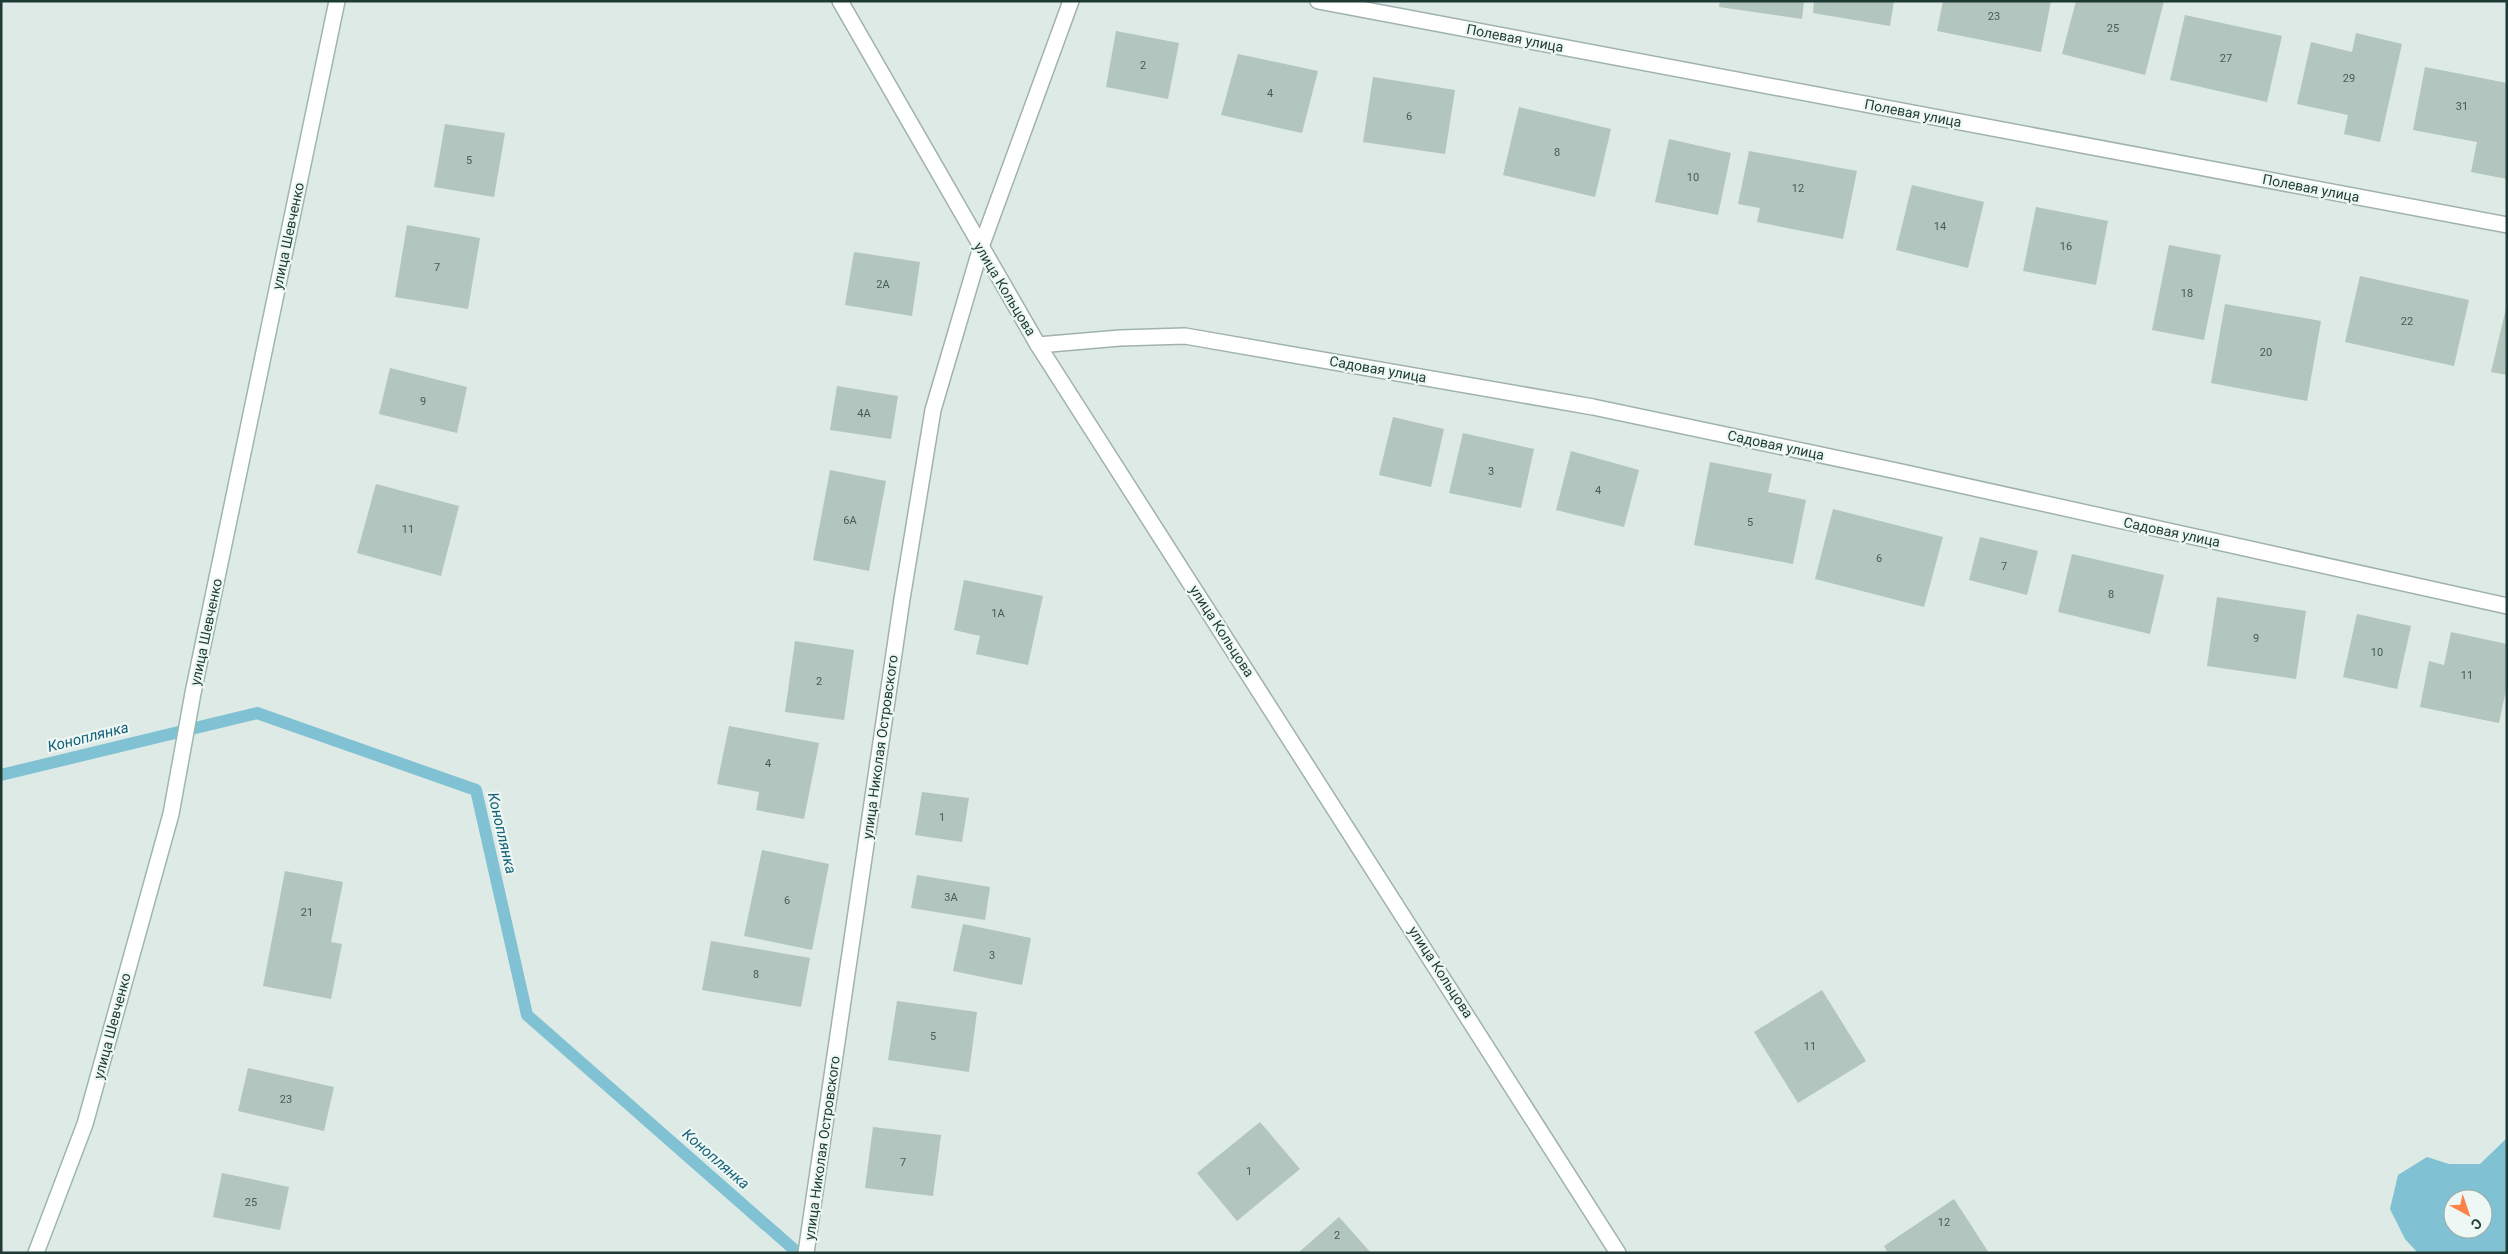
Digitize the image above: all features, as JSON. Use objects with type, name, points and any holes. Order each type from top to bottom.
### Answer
[{"type":"street","name":"улица Шевченко","points":[[36,1253],[85,1124],[171,814],[193,693],[337,1]]},
{"type":"street","name":"улица Кольцова","points":[[840,1],[1038,345],[1618,1253]]},
{"type":"street","name":"улица Николая Островского","points":[[806,1253],[902,599],[933,410],[981,247],[1071,1]]},
{"type":"street","name":"Полевая улица","points":[[1318,1],[2507,225]]},
{"type":"street","name":"Садовая улица","points":[[1038,345],[1120,338],[1185,336],[1593,407],[1897,471],[2507,606]]},
{"type":"water","points":[[2507,1138],[2507,1253],[2418,1253],[2405,1239],[2390,1209],[2398,1175],[2427,1157],[2449,1164],[2480,1164]]},
{"type":"building","points":[[1720,1],[1804,1],[1802,19],[1719,7]]},
{"type":"building","points":[[1814,1],[1894,1],[1890,26],[1813,13]]},
{"type":"building","points":[[1943,1],[2051,1],[2041,52],[1937,31]]},
{"type":"building","points":[[2076,1],[2164,1],[2145,75],[2062,54]]},
{"type":"building","points":[[2185,15],[2282,36],[2267,102],[2170,80]]},
{"type":"building","points":[[1116,31],[1179,43],[1168,99],[1106,87]]},
{"type":"building","points":[[2356,33],[2402,44],[2380,142],[2344,134],[2348,115],[2297,104],[2311,42],[2352,52]]},
{"type":"building","points":[[1238,54],[1318,71],[1302,133],[1221,115]]},
{"type":"building","points":[[2425,67],[2507,83],[2507,179],[2471,172],[2477,142],[2413,130]]},
{"type":"building","points":[[1373,77],[1455,90],[1445,154],[1363,142]]},
{"type":"building","points":[[1519,107],[1611,129],[1595,197],[1503,175]]},
{"type":"building","points":[[445,124],[505,133],[494,197],[434,187]]},
{"type":"building","points":[[1669,139],[1731,153],[1718,215],[1655,202]]},
{"type":"building","points":[[1749,151],[1857,171],[1843,239],[1757,222],[1760,208],[1738,204]]},
{"type":"building","points":[[1912,185],[1984,202],[1968,268],[1896,250]]},
{"type":"building","points":[[2036,207],[2108,221],[2096,285],[2023,271]]},
{"type":"building","points":[[407,225],[480,238],[468,309],[395,297]]},
{"type":"building","points":[[2169,245],[2221,255],[2204,340],[2152,330]]},
{"type":"building","points":[[854,252],[920,262],[912,316],[845,305]]},
{"type":"building","points":[[2360,276],[2469,300],[2454,366],[2345,342]]},
{"type":"building","points":[[2225,304],[2321,321],[2307,401],[2211,383]]},
{"type":"building","points":[[2507,308],[2507,375],[2491,372]]},
{"type":"building","points":[[390,368],[467,387],[457,433],[379,414]]},
{"type":"building","points":[[837,386],[898,396],[891,439],[830,430]]},
{"type":"building","points":[[1393,417],[1444,429],[1431,487],[1379,475]]},
{"type":"building","points":[[1463,433],[1534,449],[1521,508],[1449,493]]},
{"type":"building","points":[[1571,451],[1639,470],[1624,527],[1556,510]]},
{"type":"building","points":[[1710,462],[1772,474],[1768,492],[1806,500],[1793,564],[1694,545]]},
{"type":"building","points":[[830,470],[886,481],[869,571],[813,560]]},
{"type":"building","points":[[376,484],[459,506],[441,576],[357,553]]},
{"type":"building","points":[[1833,509],[1943,537],[1924,607],[1815,579]]},
{"type":"building","points":[[1980,537],[2038,551],[2027,595],[1969,580]]},
{"type":"building","points":[[2072,554],[2164,575],[2150,634],[2058,612]]},
{"type":"building","points":[[964,580],[1043,596],[1028,665],[976,654],[980,636],[954,630]]},
{"type":"building","points":[[2217,597],[2306,611],[2296,679],[2207,666]]},
{"type":"building","points":[[2357,614],[2411,626],[2397,689],[2343,677]]},
{"type":"building","points":[[2451,632],[2507,644],[2507,685],[2499,723],[2420,707],[2429,661],[2444,665]]},
{"type":"building","points":[[795,641],[854,650],[844,720],[785,712]]},
{"type":"building","points":[[729,726],[819,743],[804,819],[756,810],[759,792],[717,784]]},
{"type":"building","points":[[922,792],[969,798],[962,842],[915,835]]},
{"type":"building","points":[[762,850],[829,864],[812,950],[744,936]]},
{"type":"building","points":[[285,871],[343,882],[331,942],[342,944],[331,999],[263,986]]},
{"type":"building","points":[[917,875],[990,887],[985,920],[911,908]]},
{"type":"building","points":[[963,924],[1031,938],[1022,985],[953,971]]},
{"type":"building","points":[[711,941],[810,958],[801,1007],[702,990]]},
{"type":"building","points":[[1822,990],[1866,1061],[1798,1103],[1754,1032]]},
{"type":"building","points":[[897,1001],[977,1012],[969,1072],[888,1060]]},
{"type":"building","points":[[248,1068],[334,1087],[324,1131],[238,1111]]},
{"type":"building","points":[[1260,1122],[1300,1169],[1237,1221],[1197,1173]]},
{"type":"building","points":[[873,1127],[941,1135],[933,1196],[865,1188]]},
{"type":"building","points":[[222,1173],[289,1187],[280,1230],[213,1217]]},
{"type":"building","points":[[1954,1199],[1989,1253],[1888,1253],[1884,1246]]},
{"type":"building","points":[[1339,1217],[1371,1253],[1298,1253]]},
{"type":"waterway","name":"Коноплянка","points":[[1,775],[257,713],[476,790],[527,1015],[798,1253]]}]
